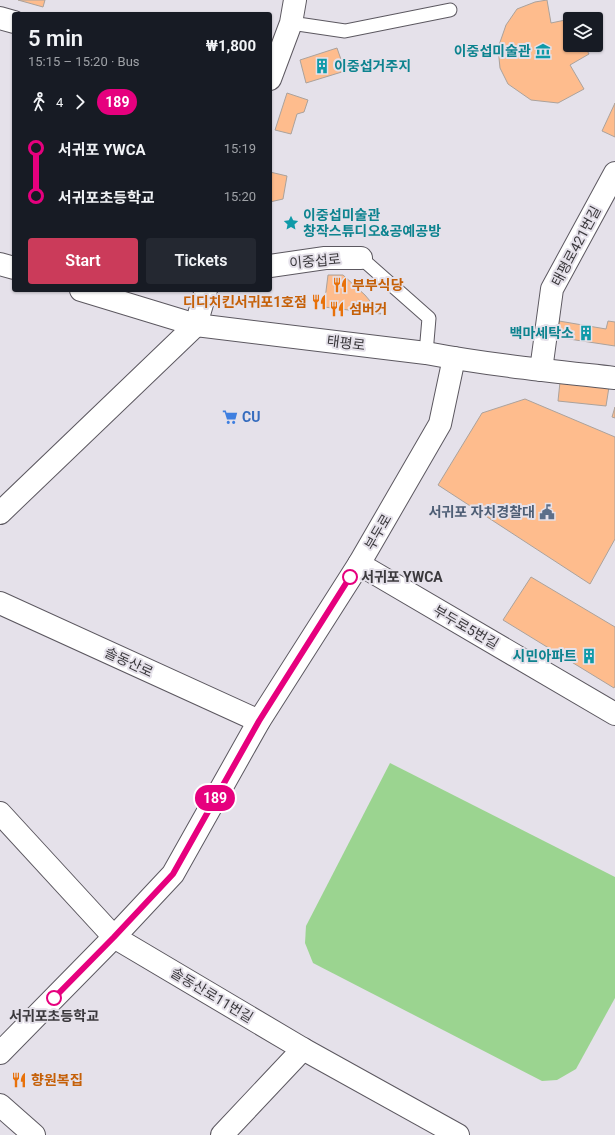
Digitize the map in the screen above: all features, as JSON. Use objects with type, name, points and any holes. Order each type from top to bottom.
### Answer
[{"type":"street","points":[[272,74],[291,23],[295,0]]},
{"type":"street","points":[[0,18],[12,21]]},
{"type":"street","name":"태평로421번길","points":[[541,370],[552,289],[615,173]]},
{"type":"street","name":"이중섭로","points":[[272,266],[324,258],[361,258]]},
{"type":"street","points":[[0,264],[12,267]]},
{"type":"street","name":"태평로","points":[[88,292],[196,325],[426,352],[454,358],[541,370],[615,378]]},
{"type":"street","points":[[0,512],[196,325],[205,292]]},
{"type":"street","name":"부두로","points":[[0,1052],[114,937],[173,874],[259,721],[359,564],[440,424],[454,358]]},
{"type":"street","name":"부두로5번길","points":[[359,564],[613,708]]},
{"type":"street","name":"솔동산로","points":[[0,603],[259,721]]},
{"type":"street","name":"솔동산로11번길","points":[[0,813],[114,937],[303,1049],[458,1135]]},
{"type":"street","points":[[222,1135],[303,1049]]},
{"type":"street","points":[[0,1105],[34,1135]]},
{"type":"lane","points":[[291,23],[345,31],[450,10]]},
{"type":"lane","points":[[361,258],[429,318],[426,352]]},
{"type":"green space","points":[[390,763],[615,877],[615,998],[576,1069],[557,1080],[542,1081],[313,963],[305,943],[306,926]]},
{"type":"building","points":[[18,0],[45,0],[43,7]]},
{"type":"building","name":"이중섭미술관","points":[[547,0],[551,23],[563,20],[563,52],[588,52],[589,54],[570,65],[584,89],[558,103],[531,100],[508,84],[500,68],[498,48],[506,25],[517,9],[535,2]]},
{"type":"building","name":"이중섭거주지","points":[[337,48],[345,71],[306,83],[300,60]]},
{"type":"building","points":[[287,93],[308,100],[304,112],[297,114],[291,134],[275,130]]},
{"type":"building","points":[[615,103],[615,137],[602,131]]},
{"type":"building","points":[[272,172],[287,176],[283,199],[272,202]]},
{"type":"building","name":"부부식당","points":[[328,275],[343,275],[365,295],[381,314],[324,307]]},
{"type":"building","name":"백마세탁소","points":[[559,321],[606,329],[608,321],[615,322],[615,346],[556,337]]},
{"type":"building","points":[[560,382],[609,387],[606,406],[558,401]]},
{"type":"building","name":"서귀포 자치경찰대","points":[[525,399],[615,437],[615,539],[590,584],[438,485],[482,413]]},
{"type":"building","points":[[615,407],[615,418],[612,417]]},
{"type":"building","name":"시민아파트","points":[[531,577],[615,627],[614,688],[503,620]]},
{"type":"bus line","name":"189","points":[[54,998],[173,874],[259,721],[350,577]]},
{"type":"place","name":"이중섭미술관","points":[[543,51]]},
{"type":"place","name":"이중섭거주지","points":[[322,66]]},
{"type":"place","name":"이중섭미술관 창작스튜디오&공예공방","points":[[291,223]]},
{"type":"place","name":"부부식당","points":[[340,285]]},
{"type":"place","name":"디디치킨서귀포1호점","points":[[319,302]]},
{"type":"place","name":"섬버거","points":[[337,309]]},
{"type":"place","name":"백마세탁소","points":[[586,333]]},
{"type":"place","name":"CU","points":[[230,417]]},
{"type":"place","name":"서귀포 자치경찰대","points":[[547,512]]},
{"type":"place","name":"서귀포 YWCA","points":[[350,577]]},
{"type":"place","name":"시민아파트","points":[[589,656]]},
{"type":"place","name":"서귀포초등학교","points":[[54,998]]},
{"type":"place","name":"향원복집","points":[[19,1080]]}]
